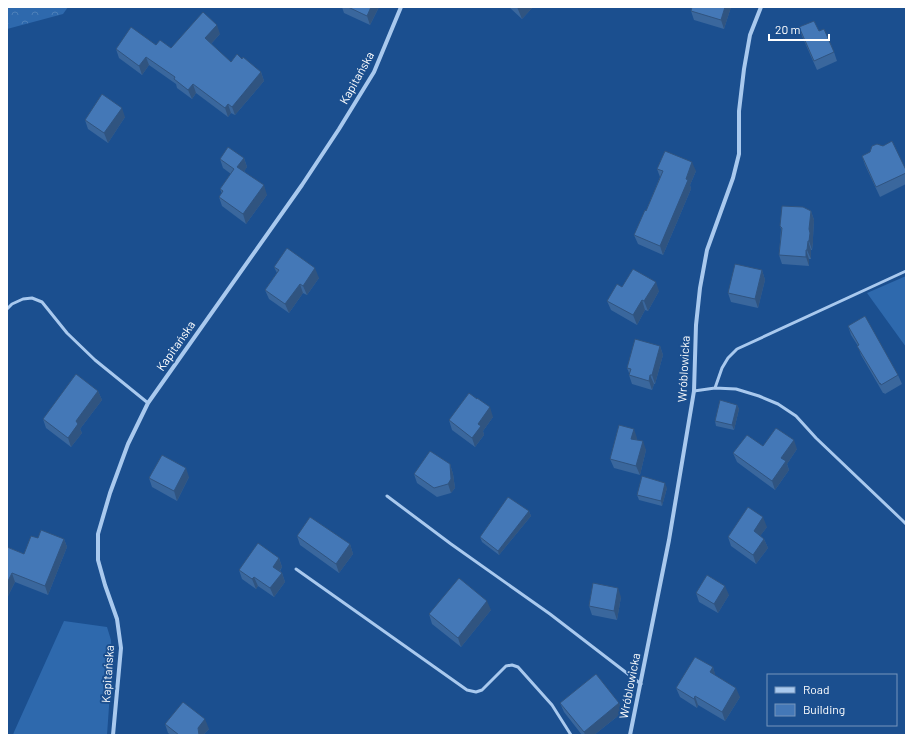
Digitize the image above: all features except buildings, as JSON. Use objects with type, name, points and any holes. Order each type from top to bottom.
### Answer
[{"type":"street","name":"Kapitańska","points":[[113,735],[121,648],[117,619],[98,560],[98,534],[110,493],[128,444],[148,403],[298,191],[339,130],[374,72],[401,7]]},
{"type":"street","name":"Wróblowicka","points":[[630,735],[669,540],[694,391],[696,325],[700,288],[707,250],[733,178],[739,154],[738,111],[744,69],[750,35],[761,7]]},
{"type":"lane","points":[[715,388],[722,368],[728,358],[737,349],[906,271]]},
{"type":"lane","points":[[7,309],[12,304],[23,299],[32,298],[42,302],[67,333],[95,360],[148,403]]},
{"type":"lane","points":[[694,391],[715,388],[736,389],[778,404],[796,416],[816,438],[906,524]]},
{"type":"lane","points":[[387,496],[550,614],[641,684]]},
{"type":"lane","points":[[296,569],[467,690],[476,692],[482,690],[506,666],[512,665],[518,667],[552,705],[571,735]]},
{"type":"green space","points":[[7,7],[68,7],[63,14],[7,29]]},
{"type":"green space","points":[[906,276],[906,347],[867,293]]},
{"type":"green space","points":[[64,621],[107,627],[111,640],[112,664],[107,735],[13,735],[14,732]]}]
